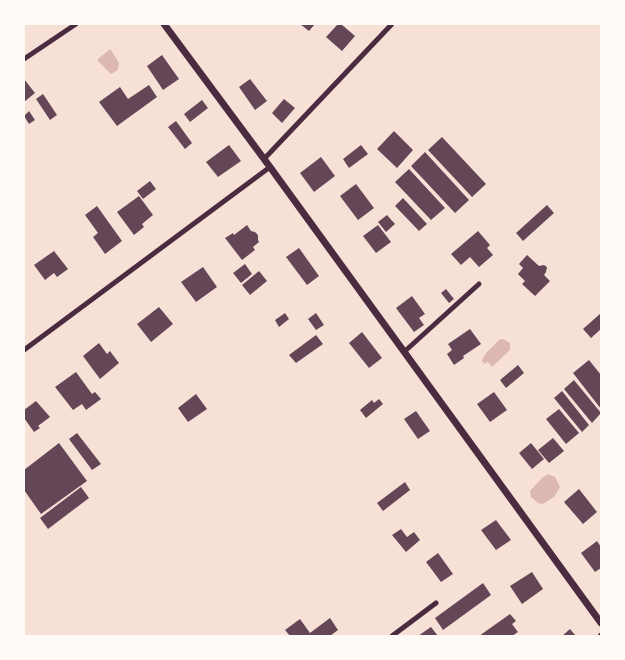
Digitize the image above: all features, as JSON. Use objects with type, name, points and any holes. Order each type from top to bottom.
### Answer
[{"type":"street","points":[[24,60],[76,24]]},
{"type":"street","points":[[164,24],[601,624]]},
{"type":"street","points":[[264,159],[392,24]]},
{"type":"street","points":[[24,350],[270,167]]},
{"type":"street","points":[[404,352],[479,284]]},
{"type":"street","points":[[392,636],[436,603]]},
{"type":"shaded area","points":[[111,50],[119,63],[118,70],[111,74],[98,61]]},
{"type":"shaded area","points":[[503,339],[510,343],[510,350],[492,367],[488,362],[484,364],[482,360],[486,353],[499,340]]},
{"type":"shaded area","points":[[548,474],[555,477],[560,487],[554,497],[543,504],[538,503],[531,497],[530,491]]},
{"type":"building","points":[[300,24],[315,24],[309,31]]},
{"type":"building","points":[[338,24],[341,24],[355,36],[342,51],[326,37]]},
{"type":"building","points":[[162,55],[179,79],[163,90],[147,66]]},
{"type":"building","points":[[24,79],[35,93],[24,102]]},
{"type":"building","points":[[250,79],[267,101],[255,110],[239,87]]},
{"type":"building","points":[[149,85],[157,97],[117,126],[99,102],[120,87],[128,99]]},
{"type":"building","points":[[43,94],[57,115],[50,120],[36,99]]},
{"type":"building","points":[[284,99],[295,108],[282,123],[272,113]]},
{"type":"building","points":[[202,100],[208,108],[190,122],[184,114]]},
{"type":"building","points":[[29,111],[35,120],[29,124],[24,116]]},
{"type":"building","points":[[176,121],[192,143],[185,149],[168,127]]},
{"type":"building","points":[[394,131],[413,150],[397,168],[377,149]]},
{"type":"building","points":[[442,137],[486,184],[472,197],[428,150]]},
{"type":"building","points":[[229,145],[241,161],[218,177],[206,162]]},
{"type":"building","points":[[361,145],[368,154],[349,168],[343,159]]},
{"type":"building","points":[[425,152],[469,200],[455,213],[411,166]]},
{"type":"building","points":[[321,157],[335,176],[314,192],[300,173]]},
{"type":"building","points":[[409,169],[445,208],[431,220],[395,182]]},
{"type":"building","points":[[150,181],[156,189],[143,199],[137,191]]},
{"type":"building","points":[[356,184],[374,208],[358,220],[340,196]]},
{"type":"building","points":[[139,196],[153,215],[142,224],[144,227],[134,235],[117,212]]},
{"type":"building","points":[[403,198],[427,224],[419,231],[395,206]]},
{"type":"building","points":[[547,205],[554,213],[523,241],[516,233]]},
{"type":"building","points":[[97,206],[122,241],[105,254],[93,237],[98,233],[85,215]]},
{"type":"building","points":[[387,215],[395,224],[386,232],[378,222]]},
{"type":"building","points":[[247,225],[251,231],[258,235],[259,242],[253,247],[255,250],[242,260],[225,238],[233,233],[234,235]]},
{"type":"building","points":[[378,225],[391,242],[376,253],[363,236]]},
{"type":"building","points":[[478,231],[490,245],[487,248],[493,255],[479,267],[470,257],[461,265],[451,254]]},
{"type":"building","points":[[299,248],[319,276],[307,285],[286,257]]},
{"type":"building","points":[[54,251],[68,269],[57,277],[54,273],[45,280],[34,265]]},
{"type":"building","points":[[527,255],[539,266],[544,265],[547,267],[544,275],[550,281],[535,296],[522,284],[525,281],[518,274],[523,268],[519,264]]},
{"type":"building","points":[[245,264],[252,274],[241,283],[233,273]]},
{"type":"building","points":[[203,267],[217,287],[196,302],[181,282]]},
{"type":"building","points":[[259,271],[267,281],[250,295],[242,285]]},
{"type":"building","points":[[446,289],[454,299],[449,303],[441,293]]},
{"type":"building","points":[[412,296],[425,314],[419,318],[424,325],[414,332],[396,308]]},
{"type":"building","points":[[159,307],[173,324],[151,342],[137,324]]},
{"type":"building","points":[[285,313],[289,319],[279,327],[275,320]]},
{"type":"building","points":[[316,313],[324,325],[316,330],[308,319]]},
{"type":"building","points":[[601,313],[601,329],[591,338],[583,329]]},
{"type":"building","points":[[470,329],[481,344],[463,356],[464,358],[454,365],[447,354],[452,350],[448,344]]},
{"type":"building","points":[[362,332],[382,358],[369,368],[349,343]]},
{"type":"building","points":[[316,335],[323,344],[296,363],[289,355]]},
{"type":"building","points":[[99,343],[107,354],[110,351],[119,363],[100,379],[83,356]]},
{"type":"building","points":[[589,360],[601,375],[601,409],[573,373]]},
{"type":"building","points":[[518,365],[524,373],[506,388],[500,380]]},
{"type":"building","points":[[76,372],[92,394],[95,392],[101,399],[86,410],[82,404],[73,410],[55,387]]},
{"type":"building","points":[[574,380],[601,413],[592,423],[564,389]]},
{"type":"building","points":[[562,391],[589,425],[582,432],[554,398]]},
{"type":"building","points":[[494,392],[507,410],[490,422],[477,404]]},
{"type":"building","points":[[196,394],[207,409],[188,422],[178,408]]},
{"type":"building","points":[[379,399],[383,404],[366,418],[360,410],[372,400],[374,403]]},
{"type":"building","points":[[36,401],[50,417],[38,426],[40,428],[34,432],[24,418],[24,410]]},
{"type":"building","points":[[559,409],[579,433],[566,444],[546,419]]},
{"type":"building","points":[[416,411],[430,431],[418,439],[404,419]]},
{"type":"building","points":[[77,433],[101,464],[92,470],[69,439]]},
{"type":"building","points":[[553,438],[564,451],[549,463],[538,450]]},
{"type":"building","points":[[59,443],[87,481],[41,514],[24,490],[24,470]]},
{"type":"building","points":[[531,443],[544,459],[532,469],[519,453]]},
{"type":"building","points":[[405,482],[410,490],[383,511],[377,503]]},
{"type":"building","points":[[81,487],[89,498],[48,529],[40,518]]},
{"type":"building","points":[[579,489],[597,512],[583,524],[564,502]]},
{"type":"building","points":[[496,520],[511,540],[496,550],[481,530]]},
{"type":"building","points":[[401,529],[407,537],[414,532],[420,540],[406,552],[392,535]]},
{"type":"building","points":[[597,541],[601,547],[601,568],[595,572],[581,553]]},
{"type":"building","points":[[438,553],[453,574],[441,582],[426,562]]},
{"type":"building","points":[[532,572],[543,589],[522,604],[510,586]]},
{"type":"building","points":[[483,583],[491,595],[443,630],[435,618]]},
{"type":"building","points":[[510,614],[516,621],[512,624],[518,632],[512,636],[479,636]]},
{"type":"building","points":[[330,618],[338,630],[330,636],[290,636],[285,630],[300,619],[310,633]]},
{"type":"building","points":[[431,627],[438,636],[418,636]]},
{"type":"building","points":[[570,629],[576,636],[562,636]]}]
